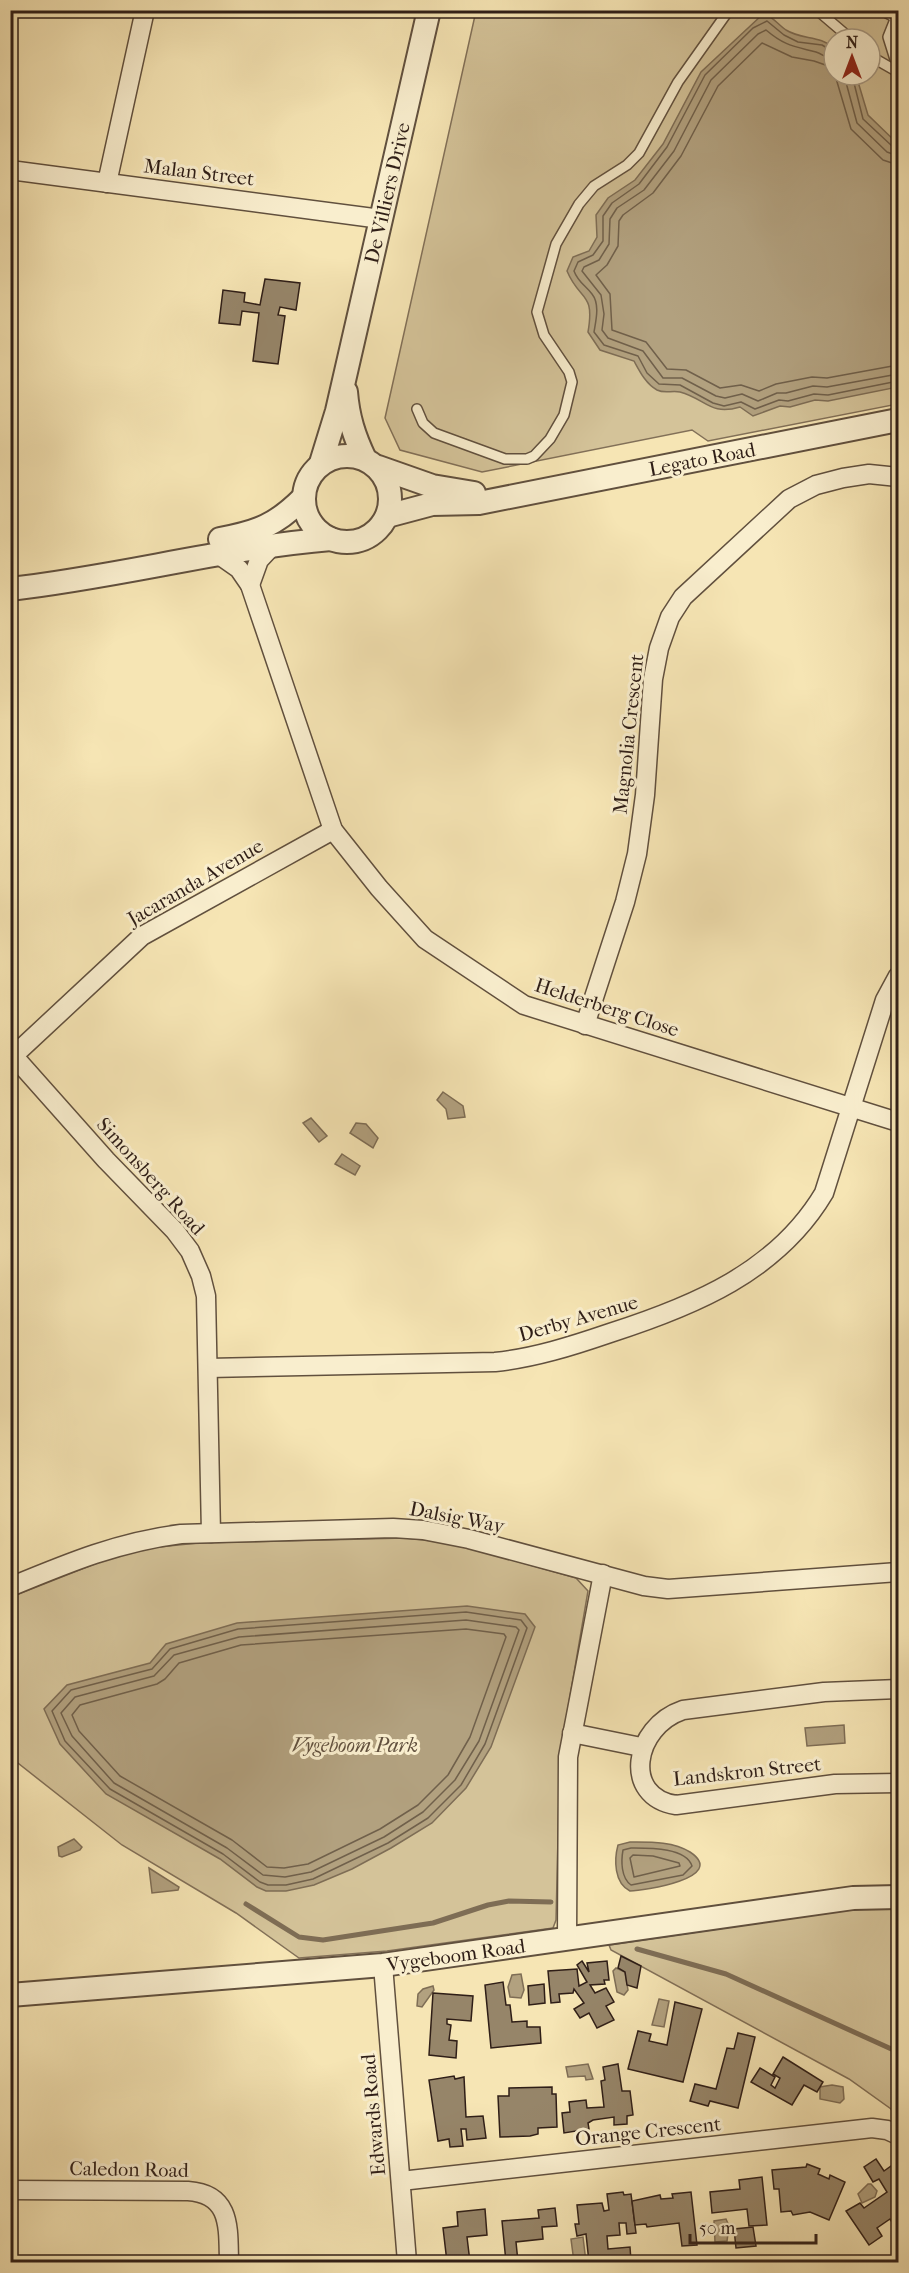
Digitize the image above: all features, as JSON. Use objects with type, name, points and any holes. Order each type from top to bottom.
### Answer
[{"type":"street","points":[[107,183],[145,10]]},
{"type":"street","name":"De Villiers Drive","points":[[321,463],[346,376],[429,10]]},
{"type":"street","name":"Malan Street","points":[[10,170],[381,219]]},
{"type":"street","name":"De Villiers Drive","points":[[346,376],[347,412],[353,435],[371,463]]},
{"type":"street","name":"Legato Road","points":[[387,516],[432,504],[479,503],[506,498],[898,420]]},
{"type":"street","points":[[10,590],[274,544],[331,539],[357,541],[380,528],[387,516],[390,490],[386,478],[371,463],[350,455],[335,457],[321,463],[306,484],[303,498],[311,523],[320,533],[331,539]]},
{"type":"street","name":"Legato Road","points":[[371,463],[432,486],[506,498]]},
{"type":"street","name":"Magnolia Crescent","points":[[585,1025],[625,902],[637,854],[645,795],[653,679],[659,648],[670,617],[683,597],[789,499],[816,485],[843,478],[869,474],[898,477]]},
{"type":"street","points":[[10,584],[260,530],[277,522],[303,498]]},
{"type":"street","points":[[250,585],[259,560],[274,544]]},
{"type":"street","name":"Helderberg Close","points":[[219,555],[239,569],[250,585],[333,830],[379,888],[425,939],[524,1005],[898,1122]]},
{"type":"street","name":"Jacaranda Avenue","points":[[12,1055],[142,936],[333,830]]},
{"type":"street","points":[[852,1107],[885,1000],[898,976]]},
{"type":"street","name":"Simonsberg Road","points":[[12,1055],[190,1251],[201,1276],[206,1296],[211,1533]]},
{"type":"street","name":"Derby Avenue","points":[[208,1368],[495,1362],[532,1356],[664,1316],[714,1294],[740,1278],[808,1219],[824,1193],[852,1107]]},
{"type":"street","name":"Dalsig Way","points":[[10,1587],[98,1551],[151,1538],[211,1533],[393,1528],[423,1530],[469,1539],[644,1586],[684,1589],[898,1572]]},
{"type":"street","points":[[567,1940],[567,1796],[572,1733],[603,1574]]},
{"type":"street","points":[[572,1733],[641,1748],[656,1724],[669,1715],[683,1710],[824,1692],[898,1689]]},
{"type":"street","name":"Landskron Street","points":[[641,1748],[641,1765],[647,1788],[658,1799],[676,1805],[836,1784],[898,1783]]},
{"type":"street","name":"Vygeboom Road","points":[[10,1995],[383,1965],[853,1898],[898,1897]]},
{"type":"street","name":"Edwards Road","points":[[383,1965],[407,2262]]},
{"type":"street","name":"Orange Crescent","points":[[401,2181],[872,2128],[887,2130],[898,2135]]},
{"type":"street","name":"Caledon Road","points":[[10,2190],[188,2191],[204,2194],[218,2203],[226,2218],[229,2262]]},
{"type":"lane","points":[[417,409],[423,423],[434,433],[505,459],[527,459],[534,456],[550,439],[564,415],[572,382],[569,372],[544,335],[537,312],[556,244],[567,223],[591,190],[627,165],[639,153],[678,81],[729,10]]},
{"type":"lane","points":[[817,10],[836,27]]},
{"type":"lane","points":[[881,10],[897,18],[889,40],[898,70]]},
{"type":"lane","points":[[882,62],[898,70]]},
{"type":"green space","points":[[476,11],[898,11],[898,404],[708,441],[692,430],[482,472],[400,450],[385,418]]},
{"type":"green space","name":"Vygeboom Park","points":[[405,1538],[453,1543],[576,1578],[588,1591],[560,1755],[556,1920],[553,1928],[387,1951],[299,1958],[236,1913],[122,1845],[14,1760],[11,1760],[11,1597],[102,1561],[149,1548],[198,1543]]},
{"type":"green space","points":[[898,1907],[898,2124],[891,2109],[849,2079],[611,1950],[609,1945],[848,1910]]},
{"type":"water","points":[[763,14],[770,16],[792,33],[822,41],[822,87],[860,87],[868,115],[898,144],[898,387],[828,401],[815,400],[790,407],[780,406],[753,416],[740,407],[715,408],[680,392],[657,390],[646,381],[634,361],[600,350],[588,332],[590,310],[588,303],[567,271],[573,257],[589,251],[597,237],[596,215],[608,198],[635,180],[663,144],[701,72]]},
{"type":"water","points":[[443,1092],[463,1106],[465,1117],[448,1119],[446,1109],[437,1100]]},
{"type":"water","points":[[311,1118],[327,1136],[319,1142],[303,1123]]},
{"type":"water","points":[[356,1123],[366,1124],[378,1138],[373,1148],[350,1133]]},
{"type":"water","points":[[342,1154],[360,1166],[355,1175],[335,1164]]},
{"type":"water","points":[[467,1606],[525,1614],[535,1627],[491,1747],[466,1788],[432,1823],[352,1869],[314,1885],[286,1891],[266,1891],[257,1887],[220,1859],[106,1794],[60,1744],[44,1709],[67,1685],[150,1663],[166,1644],[237,1623]]},
{"type":"water","points":[[844,1725],[845,1743],[807,1746],[805,1728]]},
{"type":"water","points":[[74,1839],[82,1847],[80,1850],[59,1856],[58,1847]]},
{"type":"water","points":[[630,1842],[661,1843],[683,1848],[699,1861],[699,1869],[691,1876],[665,1886],[630,1891],[618,1877],[616,1857],[618,1845]]},
{"type":"water","points":[[149,1868],[179,1887],[178,1890],[152,1893]]},
{"type":"water","points":[[616,1968],[625,1972],[628,1990],[624,1995],[617,1992],[613,1971]]},
{"type":"water","points":[[521,1974],[524,1990],[521,1998],[510,1997],[508,1987],[512,1975]]},
{"type":"water","points":[[433,1986],[434,1990],[422,2007],[417,2006],[418,1994],[423,1989]]},
{"type":"water","points":[[659,1999],[669,2001],[664,2027],[652,2025]]},
{"type":"water","points":[[588,2064],[593,2079],[586,2080],[585,2076],[568,2077],[566,2067]]},
{"type":"water","points":[[832,2085],[843,2087],[844,2099],[840,2103],[820,2099],[820,2087]]},
{"type":"water","points":[[868,2184],[871,2184],[877,2191],[875,2197],[862,2203],[858,2194]]},
{"type":"water","points":[[726,2219],[729,2226],[727,2241],[715,2242],[714,2221]]},
{"type":"water","points":[[583,2237],[586,2262],[574,2262],[571,2239]]},
{"type":"building","points":[[265,279],[300,283],[296,310],[280,307],[278,315],[285,316],[278,364],[253,361],[259,313],[242,311],[240,325],[219,323],[223,290],[245,293],[244,302],[260,305]]},
{"type":"building","points":[[621,1956],[641,1966],[637,1988],[627,1985],[625,1972],[618,1968]]},
{"type":"building","points":[[582,1961],[589,1972],[587,1963],[607,1961],[609,1980],[604,1980],[605,1984],[590,1985],[595,1993],[606,1988],[614,2002],[606,2006],[614,2020],[597,2028],[589,2013],[580,2018],[574,2009],[584,2003],[574,1989],[573,1993],[559,1994],[560,2002],[551,2003],[548,1971],[577,1969],[579,1986],[587,1982],[577,1965]]},
{"type":"building","points":[[503,1982],[506,2005],[510,2005],[512,2022],[527,2021],[527,2027],[540,2027],[541,2043],[491,2048],[485,1985]]},
{"type":"building","points":[[544,1984],[545,2003],[529,2005],[528,1986]]},
{"type":"building","points":[[433,1993],[473,1996],[471,2021],[447,2019],[447,2024],[451,2025],[449,2040],[457,2041],[456,2058],[429,2055]]},
{"type":"building","points":[[675,2002],[702,2009],[683,2082],[628,2069],[638,2031],[651,2034],[649,2041],[667,2045]]},
{"type":"building","points":[[738,2033],[755,2037],[738,2108],[710,2101],[708,2106],[690,2101],[695,2084],[716,2089],[727,2048],[734,2049]]},
{"type":"building","points":[[783,2057],[823,2082],[817,2092],[804,2085],[792,2105],[751,2082],[760,2068],[775,2077],[771,2085],[775,2088],[780,2078],[773,2074]]},
{"type":"building","points":[[618,2064],[622,2091],[630,2091],[633,2115],[627,2116],[627,2124],[614,2125],[614,2117],[593,2120],[588,2123],[589,2129],[564,2133],[562,2113],[570,2112],[569,2102],[586,2100],[587,2108],[604,2107],[601,2081],[605,2080],[603,2067]]},
{"type":"building","points":[[454,2076],[455,2079],[464,2077],[466,2117],[483,2116],[486,2138],[467,2140],[466,2129],[461,2129],[463,2146],[450,2147],[449,2139],[438,2141],[429,2080]]},
{"type":"building","points":[[552,2087],[552,2094],[556,2094],[557,2127],[538,2128],[538,2134],[530,2136],[500,2137],[498,2096],[509,2096],[509,2088]]},
{"type":"building","points":[[876,2159],[884,2171],[891,2166],[898,2176],[898,2225],[895,2227],[890,2219],[877,2228],[882,2236],[869,2245],[846,2211],[860,2203],[864,2208],[887,2192],[879,2179],[873,2182],[864,2167]]},
{"type":"building","points":[[807,2164],[820,2169],[818,2174],[829,2179],[830,2175],[845,2182],[829,2220],[810,2212],[793,2215],[791,2211],[781,2212],[779,2189],[774,2189],[772,2170],[806,2167]]},
{"type":"building","points":[[762,2177],[767,2225],[749,2226],[747,2209],[712,2213],[710,2192],[740,2189],[739,2180]]},
{"type":"building","points":[[623,2192],[624,2195],[631,2194],[636,2233],[627,2234],[626,2223],[619,2223],[620,2235],[607,2236],[608,2249],[630,2247],[631,2261],[589,2262],[586,2234],[577,2236],[575,2224],[579,2224],[577,2205],[602,2203],[604,2211],[609,2210],[607,2194]]},
{"type":"building","points":[[691,2192],[697,2245],[682,2246],[679,2223],[647,2227],[646,2224],[635,2225],[632,2201],[660,2195],[661,2199],[673,2198],[672,2194]]},
{"type":"building","points":[[555,2208],[557,2226],[542,2227],[543,2239],[516,2242],[518,2262],[506,2262],[502,2221],[539,2218],[538,2210]]},
{"type":"building","points":[[485,2209],[487,2235],[467,2237],[470,2262],[447,2262],[443,2228],[458,2226],[457,2212]]},
{"type":"building","points":[[753,2227],[756,2246],[736,2248],[734,2229]]},
{"type":"waterway","points":[[246,1904],[299,1937],[323,1940],[433,1923],[488,1905],[509,1901],[551,1902]]},
{"type":"waterway","points":[[637,1949],[726,1974],[898,2052]]}]
